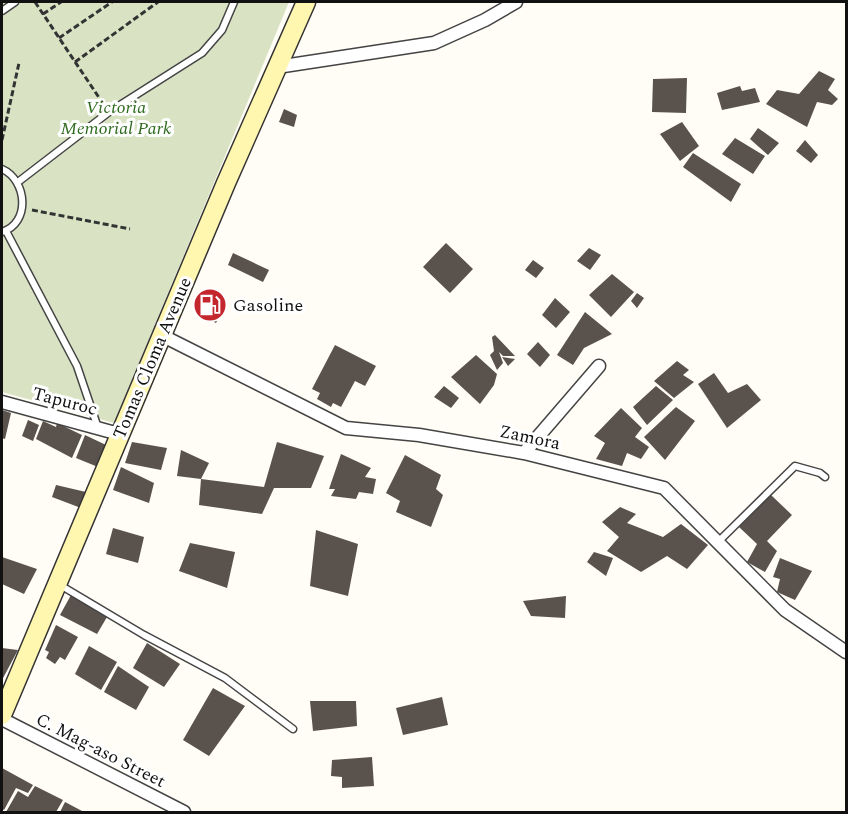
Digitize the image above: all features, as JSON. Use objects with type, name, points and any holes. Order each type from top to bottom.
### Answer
[{"type":"main road","name":"Tomas Cloma Avenue","points":[[2,717],[119,434],[306,2]]},
{"type":"street","points":[[277,67],[434,43],[485,21],[516,2]]},
{"type":"street","name":"Zamora","points":[[163,336],[346,428],[419,435],[524,453],[664,488],[785,610],[846,652]]},
{"type":"street","points":[[524,453],[599,366]]},
{"type":"street","name":"Tapuroc","points":[[2,402],[119,434]]},
{"type":"street","name":"C. Mag-aso Street","points":[[2,717],[184,813]]},
{"type":"lane","points":[[2,11],[15,2]]},
{"type":"lane","points":[[18,182],[109,112],[202,53],[222,30],[234,2]]},
{"type":"lane","points":[[2,169],[18,182],[23,195],[22,208],[17,221],[4,231],[77,366],[99,428]]},
{"type":"lane","points":[[717,542],[795,466],[820,473],[825,477]]},
{"type":"lane","points":[[57,583],[144,635],[225,678],[293,729]]},
{"type":"path","points":[[35,2],[109,112]]},
{"type":"path","points":[[43,14],[61,2]]},
{"type":"path","points":[[59,38],[112,2]]},
{"type":"path","points":[[75,62],[158,2]]},
{"type":"path","points":[[2,140],[19,63]]},
{"type":"path","points":[[22,208],[130,229]]},
{"type":"green space","name":"Victoria Memorial Park","points":[[2,2],[289,2],[114,423],[2,392]]},
{"type":"building","points":[[819,71],[835,79],[828,90],[838,99],[832,105],[817,102],[807,127],[766,104],[777,90],[799,94]]},
{"type":"building","points":[[687,78],[686,113],[652,112],[653,79]]},
{"type":"building","points":[[740,86],[742,91],[755,88],[760,102],[722,110],[717,93]]},
{"type":"building","points":[[284,109],[297,115],[294,127],[279,122]]},
{"type":"building","points":[[682,122],[699,146],[680,161],[660,134]]},
{"type":"building","points":[[758,128],[779,143],[768,155],[750,139]]},
{"type":"building","points":[[735,138],[765,156],[753,174],[722,154]]},
{"type":"building","points":[[805,140],[818,155],[811,163],[796,151]]},
{"type":"building","points":[[693,153],[741,184],[731,202],[683,167]]},
{"type":"building","points":[[446,243],[473,269],[450,293],[423,267]]},
{"type":"building","points":[[589,248],[601,255],[590,270],[577,261]]},
{"type":"building","points":[[233,253],[269,270],[263,282],[228,265]]},
{"type":"building","points":[[533,260],[544,268],[536,278],[525,270]]},
{"type":"building","points":[[612,274],[634,292],[611,317],[589,295]]},
{"type":"building","points":[[637,293],[644,298],[637,308],[631,301]]},
{"type":"building","points":[[207,295],[225,304],[216,323],[198,314]]},
{"type":"building","points":[[555,298],[570,312],[556,328],[542,315]]},
{"type":"building","points":[[585,312],[612,334],[584,348],[573,365],[557,355]]},
{"type":"building","points":[[495,335],[515,356],[503,356],[499,352],[503,363],[497,370],[490,355],[494,351],[492,337]]},
{"type":"building","points":[[538,342],[550,355],[540,367],[527,354]]},
{"type":"building","points":[[335,345],[376,366],[365,386],[355,381],[341,407],[333,403],[331,407],[317,399],[320,393],[312,389]]},
{"type":"building","points":[[476,355],[497,374],[494,385],[480,404],[451,377]]},
{"type":"building","points":[[502,357],[515,359],[508,366]]},
{"type":"building","points":[[677,361],[689,370],[683,375],[694,382],[674,398],[654,381]]},
{"type":"building","points":[[714,373],[728,393],[747,384],[761,400],[727,428],[698,384]]},
{"type":"building","points":[[444,386],[459,398],[451,408],[434,397]]},
{"type":"building","points":[[656,386],[673,400],[647,425],[633,407]]},
{"type":"building","points":[[676,407],[695,421],[665,460],[644,437]]},
{"type":"building","points":[[621,408],[642,428],[635,437],[649,447],[641,459],[627,453],[622,466],[596,459],[605,443],[594,436]]},
{"type":"building","points":[[2,410],[11,413],[5,439],[2,438]]},
{"type":"building","points":[[28,420],[39,425],[33,441],[22,436]]},
{"type":"building","points":[[43,421],[56,427],[57,423],[82,435],[72,458],[36,439]]},
{"type":"building","points":[[85,435],[106,445],[98,467],[76,458]]},
{"type":"building","points":[[132,442],[167,448],[161,470],[125,463]]},
{"type":"building","points":[[277,442],[324,456],[311,488],[274,488],[262,514],[199,505],[201,479],[264,487]]},
{"type":"building","points":[[181,450],[209,463],[201,479],[177,476]]},
{"type":"building","points":[[341,454],[371,468],[365,477],[376,479],[373,494],[359,492],[356,499],[331,496],[335,489],[329,489]]},
{"type":"building","points":[[405,455],[441,475],[436,489],[443,495],[431,527],[396,512],[400,501],[386,493]]},
{"type":"building","points":[[121,467],[154,483],[149,503],[113,490]]},
{"type":"building","points":[[56,485],[86,492],[81,508],[52,497]]},
{"type":"building","points":[[771,495],[792,515],[767,541],[777,551],[765,572],[747,562],[757,544],[739,527]]},
{"type":"building","points":[[620,507],[636,514],[627,523],[663,537],[681,524],[708,545],[687,569],[667,556],[641,572],[607,551],[619,537],[602,522]]},
{"type":"building","points":[[113,528],[144,537],[138,563],[106,554]]},
{"type":"building","points":[[316,530],[358,544],[348,596],[310,586]]},
{"type":"building","points":[[190,543],[235,552],[227,588],[179,571]]},
{"type":"building","points":[[594,552],[613,558],[606,576],[587,562]]},
{"type":"building","points":[[2,557],[37,569],[24,594],[2,584]]},
{"type":"building","points":[[780,558],[812,571],[795,600],[777,592],[780,579],[773,577]]},
{"type":"building","points":[[71,595],[107,617],[97,634],[60,615]]},
{"type":"building","points":[[566,596],[565,618],[531,616],[523,601]]},
{"type":"building","points":[[56,625],[78,637],[65,660],[60,657],[55,664],[46,658],[49,652],[45,650]]},
{"type":"building","points":[[147,643],[180,664],[164,687],[133,668]]},
{"type":"building","points":[[89,646],[117,662],[101,690],[75,674]]},
{"type":"building","points":[[2,648],[18,650],[2,680]]},
{"type":"building","points":[[118,666],[149,687],[136,710],[104,692]]},
{"type":"building","points":[[213,688],[245,706],[209,756],[183,740]]},
{"type":"building","points":[[442,697],[448,725],[403,735],[396,708]]},
{"type":"building","points":[[310,701],[356,701],[357,726],[313,731]]},
{"type":"building","points":[[372,757],[374,786],[342,788],[342,777],[331,776],[332,760]]},
{"type":"building","points":[[2,768],[33,785],[28,793],[16,788],[4,810],[2,809]]},
{"type":"building","points":[[35,786],[63,800],[56,812],[6,812],[18,791],[28,797]]},
{"type":"building","points":[[65,802],[84,812],[60,812]]},
{"type":"place","name":"Gasoline","points":[[210,305]]}]
